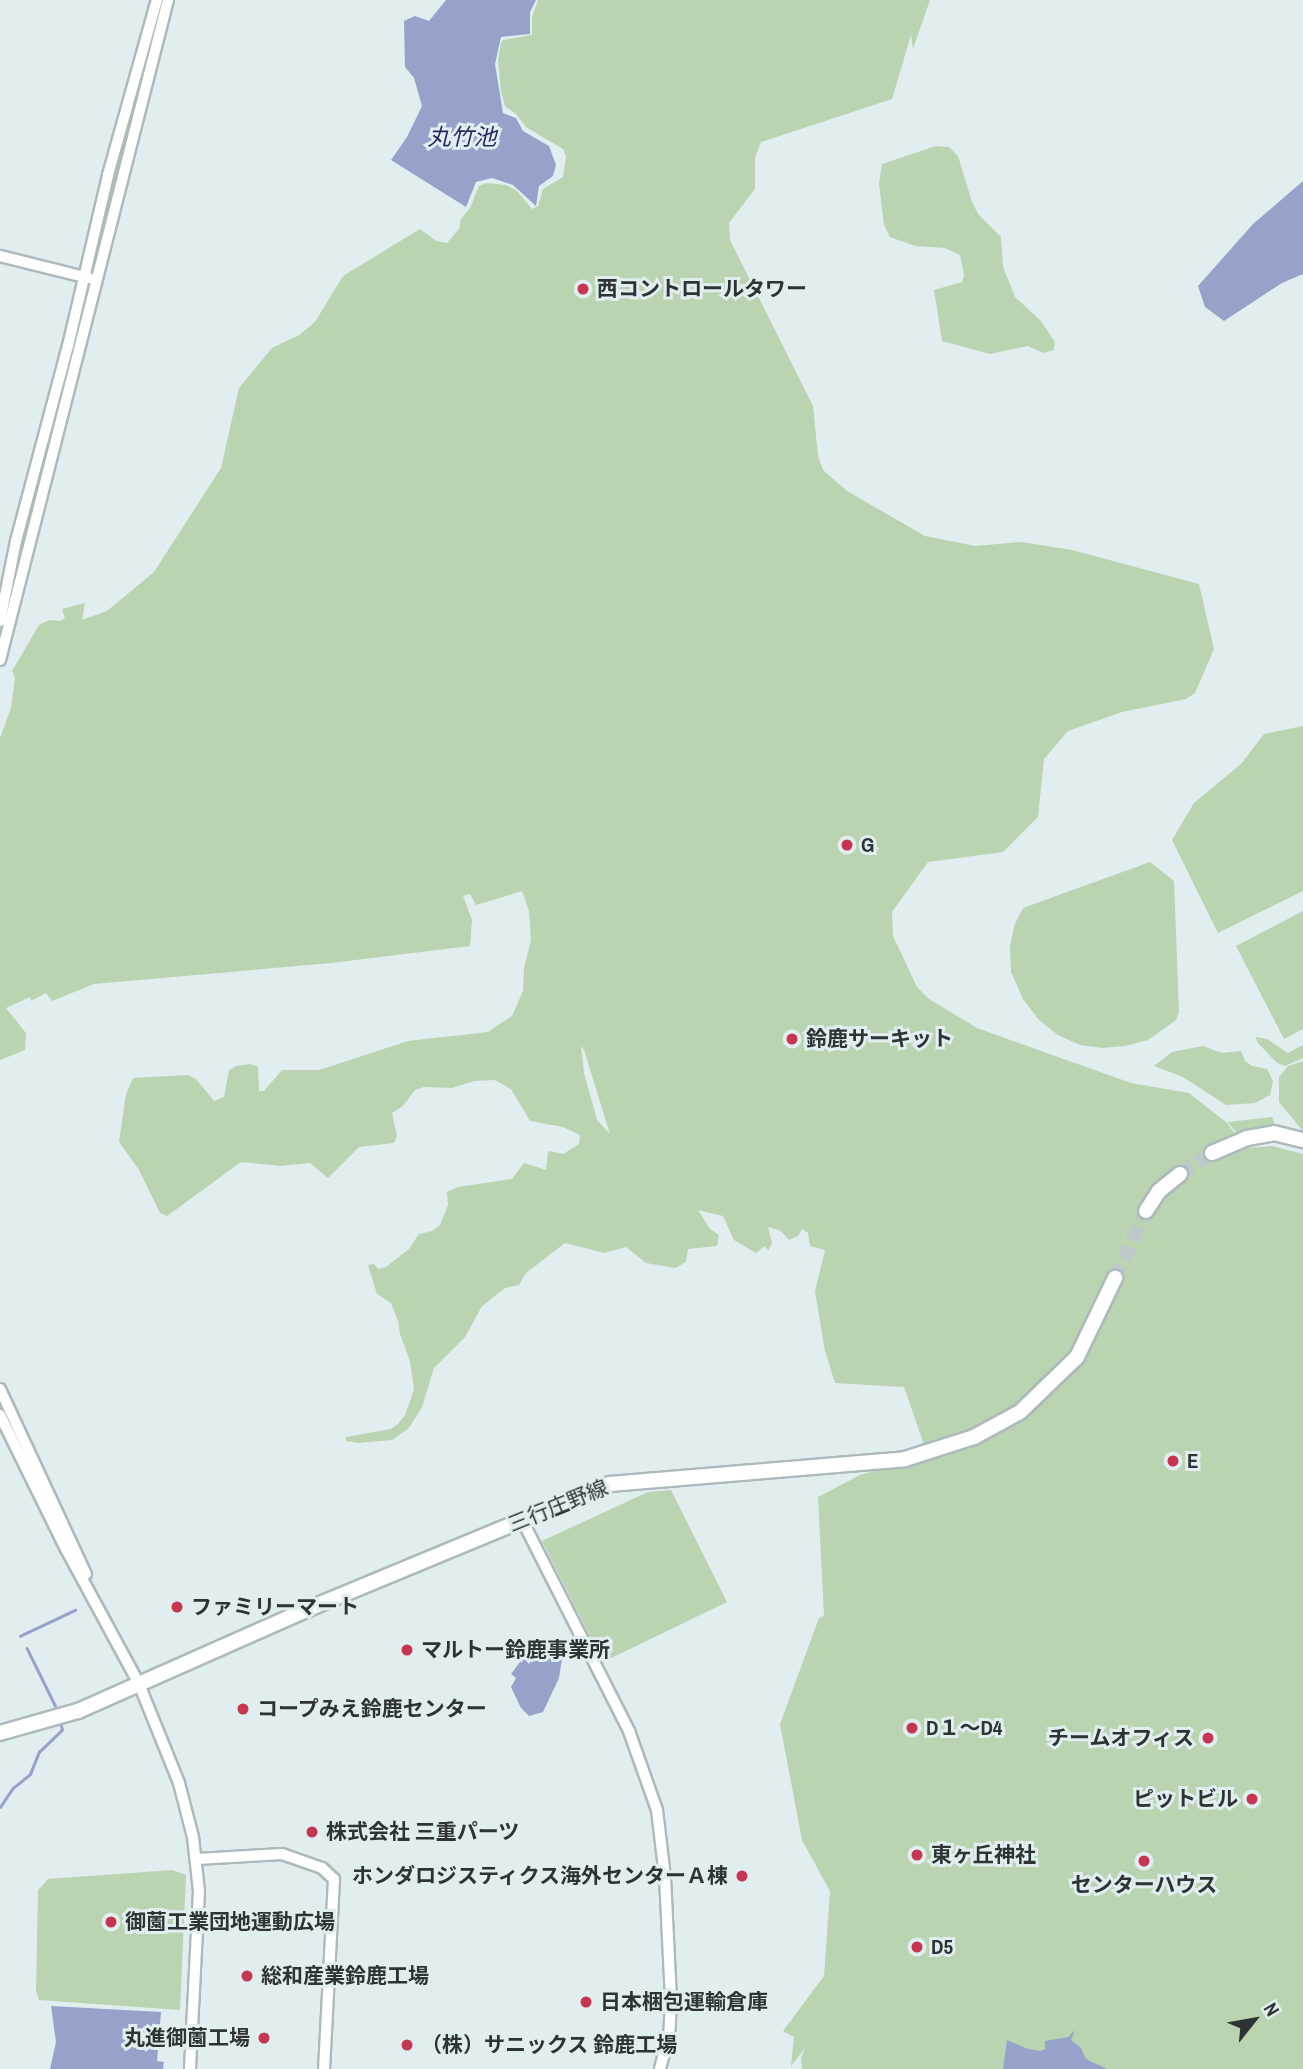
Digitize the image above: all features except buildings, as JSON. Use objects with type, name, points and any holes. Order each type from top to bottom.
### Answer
[{"type":"main road","points":[[1212,1153],[1247,1138],[1274,1133],[1303,1140]]},
{"type":"main road","points":[[1146,1211],[1159,1191],[1180,1174]]},
{"type":"main road","name":"三行庄野線","points":[[0,1733],[78,1711],[315,1606],[623,1481],[905,1459],[974,1437],[1020,1412],[1077,1357],[1115,1278]]},
{"type":"street","points":[[0,621],[16,541],[156,0]]},
{"type":"street","points":[[0,660],[168,0]]},
{"type":"street","points":[[0,256],[97,280]]},
{"type":"street","points":[[0,1389],[75,1545],[99,1608]]},
{"type":"street","points":[[0,1415],[66,1549],[139,1684],[179,1783],[197,1859],[198,1905],[190,2069]]},
{"type":"street","points":[[522,1520],[629,1731],[657,1811],[664,1866],[671,2001],[669,2035],[660,2069]]},
{"type":"street","points":[[197,1859],[282,1854],[322,1868],[334,1879],[324,2069]]},
{"type":"green space","name":"鈴鹿サーキット","points":[[538,0],[930,0],[913,49],[911,35],[892,99],[761,142],[755,158],[755,189],[729,223],[730,240],[813,406],[818,456],[823,470],[847,491],[925,536],[975,546],[1021,542],[1072,550],[1199,584],[1214,649],[1195,693],[1186,699],[1122,712],[1068,731],[1044,759],[1038,817],[1003,852],[928,862],[892,912],[893,936],[917,987],[929,999],[977,1028],[1131,1083],[1189,1093],[1227,1123],[1246,1148],[1272,1146],[1303,1154],[1303,2069],[802,2069],[801,2058],[805,2048],[791,2066],[794,2037],[783,2031],[824,1976],[830,1891],[802,1840],[780,1724],[819,1618],[824,1616],[818,1497],[860,1475],[928,1456],[904,1387],[835,1383],[825,1351],[815,1291],[825,1250],[810,1246],[808,1233],[802,1229],[798,1236],[789,1240],[781,1231],[768,1227],[772,1243],[768,1251],[765,1246],[756,1253],[734,1240],[723,1216],[698,1210],[710,1229],[719,1235],[717,1246],[688,1249],[686,1262],[675,1268],[646,1263],[626,1247],[604,1253],[565,1243],[526,1273],[519,1285],[505,1288],[482,1306],[465,1337],[434,1368],[422,1407],[409,1428],[392,1440],[358,1443],[346,1441],[346,1437],[391,1429],[398,1424],[405,1415],[414,1390],[410,1361],[398,1321],[391,1303],[377,1294],[368,1265],[374,1264],[378,1269],[386,1267],[409,1249],[419,1234],[432,1231],[440,1225],[448,1205],[447,1192],[458,1187],[512,1179],[524,1163],[546,1170],[548,1151],[563,1154],[579,1144],[580,1135],[563,1127],[530,1121],[511,1089],[495,1080],[474,1081],[452,1088],[424,1087],[415,1090],[403,1106],[392,1113],[397,1136],[394,1143],[359,1147],[328,1178],[310,1163],[281,1166],[241,1162],[167,1216],[160,1213],[139,1170],[119,1142],[126,1094],[133,1078],[188,1075],[196,1079],[214,1101],[224,1097],[229,1070],[236,1066],[250,1064],[258,1067],[259,1091],[264,1091],[282,1070],[319,1070],[408,1041],[488,1032],[512,1016],[523,991],[524,968],[531,940],[529,911],[522,891],[476,905],[470,894],[463,896],[472,920],[470,946],[331,963],[94,984],[52,1001],[46,993],[31,1001],[30,997],[6,1008],[26,1033],[25,1050],[0,1060],[0,738],[11,708],[15,678],[12,671],[39,625],[49,620],[61,621],[65,618],[62,609],[85,603],[82,620],[107,611],[154,572],[221,468],[239,388],[272,348],[299,335],[315,322],[343,276],[420,229],[436,241],[447,243],[459,229],[461,219],[470,208],[479,186],[486,183],[506,185],[517,191],[532,209],[538,206],[543,189],[563,177],[566,156],[563,149],[526,127],[516,114],[505,106],[501,92],[498,60],[501,43],[503,40],[532,35],[532,17]],"holes":[[[581,1046],[610,1134],[597,1120],[584,1073]]]},
{"type":"green space","points":[[936,146],[949,147],[958,156],[978,214],[1001,237],[1003,267],[1015,297],[1040,320],[1055,342],[1054,350],[1043,353],[1028,346],[990,354],[942,341],[934,290],[962,282],[964,275],[960,255],[945,248],[915,246],[890,237],[884,225],[879,183],[882,164]]},
{"type":"green space","points":[[1303,726],[1303,891],[1218,933],[1172,840],[1194,803],[1241,764],[1264,734]]},
{"type":"green space","points":[[1150,862],[1174,881],[1179,1012],[1176,1020],[1148,1040],[1125,1046],[1102,1048],[1080,1045],[1058,1035],[1039,1020],[1023,999],[1011,972],[1010,947],[1014,926],[1023,908]]},
{"type":"green space","points":[[1303,911],[1303,1029],[1284,1039],[1236,946]]},
{"type":"green space","points":[[1256,1037],[1267,1039],[1288,1053],[1303,1045],[1303,1058],[1285,1066],[1277,1063],[1257,1042]]},
{"type":"green space","points":[[1203,1046],[1222,1053],[1241,1051],[1245,1061],[1252,1066],[1267,1069],[1273,1081],[1270,1095],[1255,1103],[1226,1105],[1183,1077],[1154,1066],[1172,1052]]},
{"type":"green space","points":[[1303,1061],[1303,1131],[1279,1102],[1279,1077],[1288,1066]]},
{"type":"green space","points":[[1272,1117],[1276,1127],[1237,1134],[1228,1122]]},
{"type":"green space","points":[[671,1490],[727,1602],[603,1662],[542,1541],[648,1492]]},
{"type":"green space","name":"御薗工業団地運動広場","points":[[172,1870],[186,1875],[180,2010],[39,2000],[36,1991],[38,1890],[48,1879]]},
{"type":"water","name":"丸竹池","points":[[446,0],[536,0],[530,12],[530,34],[501,37],[495,64],[503,113],[516,118],[523,131],[549,146],[556,165],[553,176],[539,186],[536,206],[513,185],[492,178],[476,182],[466,207],[391,160],[407,137],[422,106],[414,78],[405,67],[404,21],[415,16],[429,21]]},
{"type":"water","points":[[1303,181],[1303,274],[1282,283],[1224,321],[1205,307],[1198,286],[1253,224]]},
{"type":"water","points":[[532,1646],[562,1659],[559,1678],[543,1712],[529,1716],[521,1708],[511,1687],[516,1678],[511,1674]]},
{"type":"water","points":[[51,2006],[161,2012],[157,2061],[164,2062],[163,2069],[50,2069],[56,2042]]},
{"type":"water","points":[[1075,2030],[1071,2040],[1081,2048],[1086,2059],[1107,2069],[1003,2069],[1007,2040],[1041,2051],[1045,2049],[1045,2041],[1068,2037]]},
{"type":"waterway","points":[[20,1636],[75,1610]]},
{"type":"waterway","points":[[27,1648],[55,1705]]},
{"type":"waterway","points":[[0,1807],[13,1788],[30,1774],[39,1752],[62,1730],[61,1726]]},
{"type":"tunnel","points":[[1180,1174],[1212,1153]]},
{"type":"tunnel","points":[[1115,1278],[1146,1211]]},
{"type":"place","name":"西コントロールタワー","points":[[583,289]]},
{"type":"place","name":"G","points":[[847,845]]},
{"type":"place","name":"鈴鹿サーキット","points":[[792,1039]]},
{"type":"place","name":"E","points":[[1173,1461]]},
{"type":"place","name":"ファミリーマート","points":[[177,1607]]},
{"type":"place","name":"マルトー鈴鹿事業所","points":[[407,1650]]},
{"type":"place","name":"コープみえ鈴鹿センター","points":[[243,1709]]},
{"type":"place","name":"D１～D4","points":[[912,1728]]},
{"type":"place","name":"チームオフィス","points":[[1208,1738]]},
{"type":"place","name":"ピットビル","points":[[1252,1799]]},
{"type":"place","name":"株式会社 三重パーツ","points":[[312,1832]]},
{"type":"place","name":"東ヶ丘神社","points":[[917,1855]]},
{"type":"place","name":"センターハウス","points":[[1144,1861]]},
{"type":"place","name":"ホンダロジスティクス海外センターＡ棟","points":[[742,1876]]},
{"type":"place","name":"御薗工業団地運動広場","points":[[111,1922]]},
{"type":"place","name":"D5","points":[[917,1947]]},
{"type":"place","name":"総和産業鈴鹿工場","points":[[247,1976]]},
{"type":"place","name":"日本梱包運輸倉庫","points":[[586,2002]]},
{"type":"place","name":"丸進御薗工場","points":[[264,2038]]},
{"type":"place","name":"（株）サニックス 鈴鹿工場","points":[[407,2045]]}]
